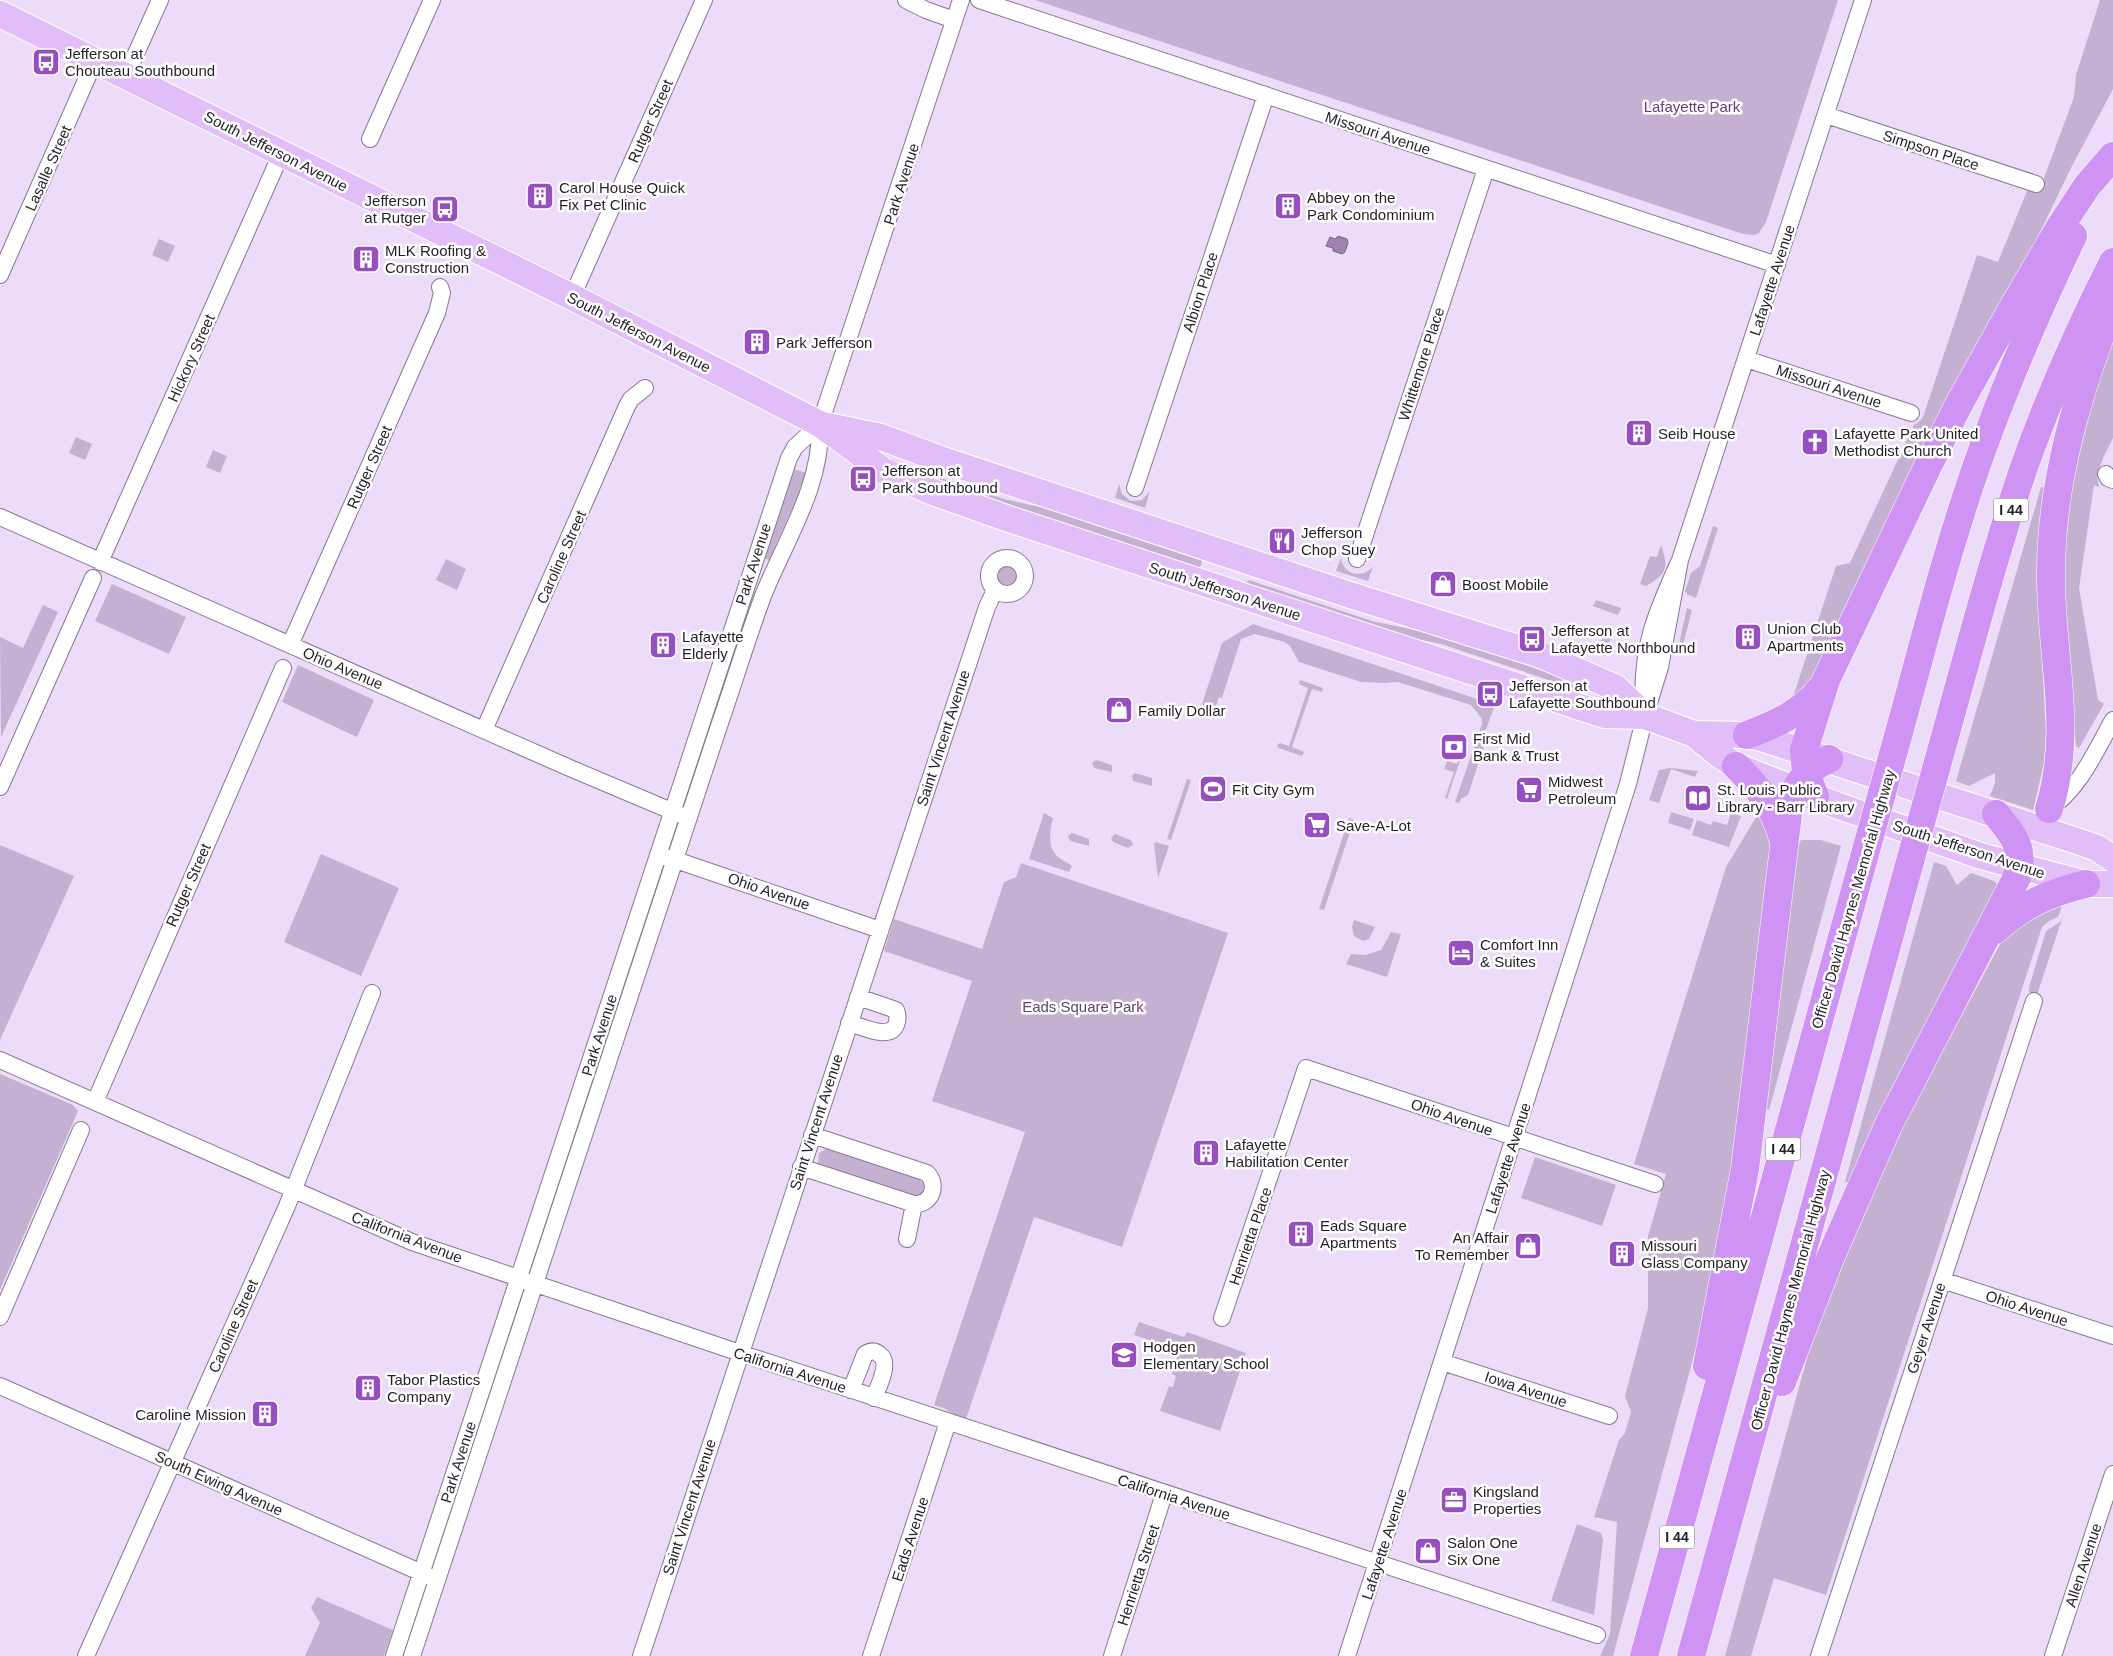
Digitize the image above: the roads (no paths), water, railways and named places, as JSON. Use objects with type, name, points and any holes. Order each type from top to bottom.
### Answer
[{"type":"highway","points":[[1747,735],[1793,715],[1807,704],[1826,680],[1926,468],[1958,406],[2060,227],[2087,186],[2113,158]]},
{"type":"highway","name":"Officer David Haynes Memorial Highway","points":[[1644,1656],[1943,573],[1984,446],[2043,298],[2113,158]]},
{"type":"highway","name":"Officer David Haynes Memorial Highway","points":[[1691,1656],[1911,858],[1999,548],[2024,470],[2053,392],[2085,318],[2113,262]]},
{"type":"highway","points":[[2046,819],[2058,773],[2062,739],[2051,601],[2051,539],[2055,506],[2072,422],[2092,357],[2113,302]]},
{"type":"highway","points":[[1699,1454],[1705,1378],[1745,1169],[1788,814],[1810,774],[1826,680]]},
{"type":"highway","points":[[1736,766],[1768,801],[1777,819],[1784,845]]},
{"type":"highway","points":[[1758,1413],[1781,1384],[1791,1363],[1830,1256],[1861,1184],[1906,1089],[2012,889],[2020,858],[2013,836],[1996,814]]},
{"type":"highway","points":[[1986,938],[2032,902],[2086,884]]},
{"type":"main road","name":"South Jefferson Avenue","points":[[0,14],[572,297],[820,424],[884,471],[933,492],[1006,518],[1596,713],[1617,717],[1645,716],[1694,734],[1736,766],[1810,774],[1996,814],[2046,819],[2113,859]]},
{"type":"main road","name":"South Jefferson Avenue","points":[[820,424],[881,437],[940,459],[1350,595],[1541,655],[1616,688],[1645,716]]},
{"type":"main road","name":"South Jefferson Avenue","points":[[1694,734],[1747,735],[1810,774],[1981,856],[2020,858],[2086,884],[2113,884]]},
{"type":"main road","points":[[2020,858],[2034,843],[2046,819]]},
{"type":"street","points":[[126,76],[160,0]]},
{"type":"street","points":[[370,139],[432,0]]},
{"type":"street","name":"Rutger Street","points":[[572,297],[704,0]]},
{"type":"street","points":[[906,0],[926,10],[954,20]]},
{"type":"street","name":"Park Avenue","points":[[394,1656],[519,1278],[666,857],[688,817],[763,597],[801,511],[816,471],[820,454],[820,424],[961,0]]},
{"type":"street","name":"Missouri Avenue","points":[[979,0],[1777,265]]},
{"type":"street","name":"Lafayette Avenue","points":[[1347,1656],[1626,791],[1645,716],[1642,673],[1651,631],[1660,602],[1680,560],[1863,0]]},
{"type":"street","name":"Lasalle Street","points":[[0,275],[95,60]]},
{"type":"street","name":"Albion Place","points":[[1135,488],[1266,95]]},
{"type":"street","name":"Simpson Place","points":[[1826,115],[2036,184]]},
{"type":"street","name":"Hickory Street","points":[[100,562],[281,154]]},
{"type":"street","name":"Whittemore Place","points":[[1357,559],[1486,169]]},
{"type":"street","name":"Rutger Street","points":[[290,645],[437,313],[442,297],[440,287]]},
{"type":"street","name":"Missouri Avenue","points":[[1746,359],[1911,413]]},
{"type":"street","name":"Caroline Street","points":[[484,730],[627,406],[631,399],[645,388]]},
{"type":"street","name":"Park Avenue","points":[[412,1656],[536,1284],[666,857],[672,812],[789,458],[795,447],[820,424]]},
{"type":"street","name":"Ohio Avenue","points":[[0,517],[672,812],[688,817]]},
{"type":"street","points":[[0,787],[93,578]]},
{"type":"street","name":"Saint Vincent Avenue","points":[[641,1656],[801,1167],[987,607],[995,590]]},
{"type":"street","name":"Rutger Street","points":[[94,1102],[283,668]]},
{"type":"street","points":[[2046,819],[2072,789],[2113,720]]},
{"type":"street","name":"Ohio Avenue","points":[[666,857],[880,930]]},
{"type":"street","name":"Caroline Street","points":[[86,1656],[294,1190],[372,993]]},
{"type":"street","points":[[849,1023],[887,1033],[893,1030],[897,1023],[898,1016],[896,1010],[858,997]]},
{"type":"street","name":"Geyer Avenue","points":[[1818,1656],[2034,1001]]},
{"type":"street","name":"California Avenue","points":[[0,1060],[390,1234],[874,1398],[1597,1635]]},
{"type":"street","name":"Ohio Avenue","points":[[1306,1068],[1655,1184]]},
{"type":"street","name":"Henrietta Place","points":[[1222,1318],[1306,1068]]},
{"type":"street","points":[[0,1317],[81,1130]]},
{"type":"street","points":[[801,1167],[914,1204],[927,1202],[932,1195],[933,1185],[927,1173],[812,1136]]},
{"type":"street","points":[[907,1240],[914,1204]]},
{"type":"street","name":"Ohio Avenue","points":[[1942,1280],[2113,1336]]},
{"type":"street","points":[[851,1390],[861,1360],[870,1352],[876,1352],[882,1356],[885,1362],[874,1398]]},
{"type":"street","name":"Iowa Avenue","points":[[1442,1362],[1609,1416]]},
{"type":"street","name":"South Ewing Avenue","points":[[0,1386],[438,1579]]},
{"type":"street","name":"Eads Avenue","points":[[872,1656],[948,1422]]},
{"type":"street","name":"Allen Avenue","points":[[2053,1656],[2113,1474]]},
{"type":"street","name":"Henrietta Street","points":[[1112,1656],[1164,1494]]},
{"type":"place","name":"Jefferson at Chouteau Southbound","points":[[46,62]]},
{"type":"place","name":"Carol House Quick Fix Pet Clinic","points":[[540,196]]},
{"type":"place","name":"Abbey on the Park Condominium","points":[[1288,206]]},
{"type":"place","name":"Jefferson at Rutger","points":[[445,209]]},
{"type":"place","name":"MLK Roofing & Construction","points":[[366,259]]},
{"type":"place","name":"Park Jefferson","points":[[757,342]]},
{"type":"place","name":"Seib House","points":[[1639,433]]},
{"type":"place","name":"Lafayette Park United Methodist Church","points":[[1815,442]]},
{"type":"place","name":"Jefferson at Park Southbound","points":[[863,479]]},
{"type":"place","name":"Jefferson Chop Suey","points":[[1282,541]]},
{"type":"place","name":"Boost Mobile","points":[[1443,584]]},
{"type":"place","name":"Union Club Apartments","points":[[1748,637]]},
{"type":"place","name":"Jefferson at Lafayette Northbound","points":[[1532,639]]},
{"type":"place","name":"Lafayette Elderly","points":[[663,645]]},
{"type":"place","name":"Jefferson at Lafayette Southbound","points":[[1490,694]]},
{"type":"place","name":"Family Dollar","points":[[1119,710]]},
{"type":"place","name":"First Mid Bank & Trust","points":[[1454,747]]},
{"type":"place","name":"Fit City Gym","points":[[1213,789]]},
{"type":"place","name":"Midwest Petroleum","points":[[1529,790]]},
{"type":"place","name":"St. Louis Public Library - Barr Library","points":[[1698,798]]},
{"type":"place","name":"Save-A-Lot","points":[[1317,825]]},
{"type":"place","name":"Comfort Inn & Suites","points":[[1461,953]]},
{"type":"place","name":"Lafayette Habilitation Center","points":[[1206,1153]]},
{"type":"place","name":"Eads Square Apartments","points":[[1301,1234]]},
{"type":"place","name":"An Affair To Remember","points":[[1528,1246]]},
{"type":"place","name":"Missouri Glass Company","points":[[1622,1254]]},
{"type":"place","name":"Hodgen Elementary School","points":[[1124,1355]]},
{"type":"place","name":"Tabor Plastics Company","points":[[368,1388]]},
{"type":"place","name":"Caroline Mission","points":[[265,1414]]},
{"type":"place","name":"Kingsland Properties","points":[[1454,1500]]},
{"type":"place","name":"Salon One Six One","points":[[1428,1551]]},
{"type":"park label","name":"Lafayette Park","points":[[1692,106]]},
{"type":"park label","name":"Eads Square Park","points":[[1083,1006]]}]
